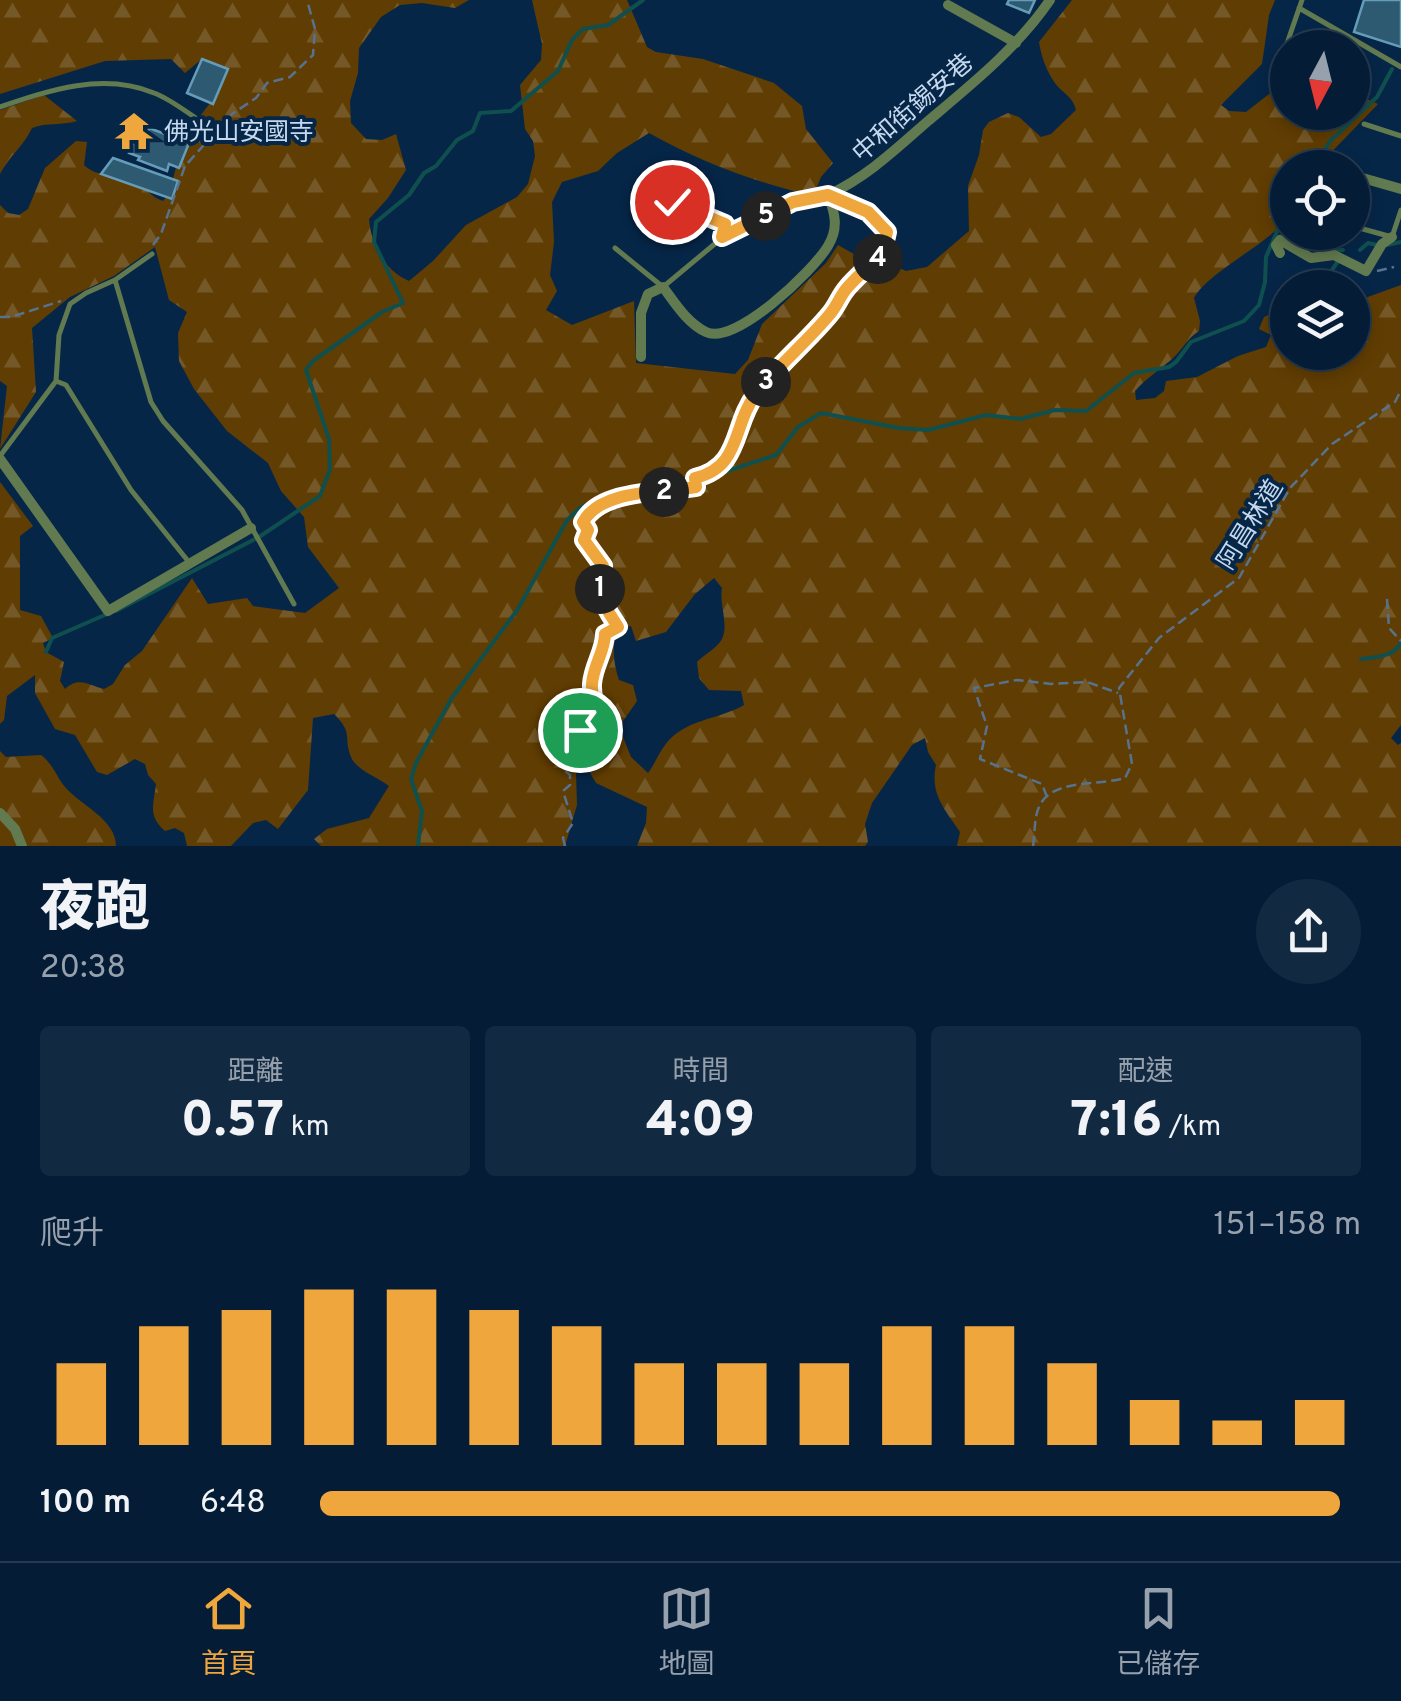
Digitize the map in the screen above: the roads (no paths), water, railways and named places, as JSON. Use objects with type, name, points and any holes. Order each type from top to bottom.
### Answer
[{"type":"street","name":"中和街錫安巷","points":[[828,195],[854,183],[876,166],[1016,43],[1050,0]]},
{"type":"street","points":[[948,5],[1016,43]]},
{"type":"street","points":[[1370,181],[1401,190]]},
{"type":"street","points":[[641,357],[641,312],[648,294],[663,287],[682,313],[706,332],[720,334],[758,314],[798,280],[829,246],[837,220],[828,195]]},
{"type":"street","points":[[1280,253],[1276,245],[1280,240],[1310,258],[1334,255],[1366,271],[1385,243]]},
{"type":"street","points":[[0,458],[108,611],[251,528]]},
{"type":"street","points":[[0,814],[22,846]]},
{"type":"lane","points":[[1291,30],[1300,4],[1401,67]]},
{"type":"lane","points":[[0,107],[38,94],[92,83],[117,83],[156,93],[208,126]]},
{"type":"lane","points":[[1370,126],[1401,136]]},
{"type":"lane","points":[[614,248],[663,287],[722,237],[793,202],[828,195]]},
{"type":"lane","points":[[672,202],[725,224],[722,237]]},
{"type":"lane","points":[[1370,235],[1385,243],[1401,210]]},
{"type":"lane","points":[[0,458],[56,381],[59,336],[70,304],[116,280],[152,254]]},
{"type":"lane","points":[[116,280],[151,402],[162,422],[242,510],[294,604]]},
{"type":"lane","points":[[56,381],[66,385],[131,490],[190,564]]},
{"type":"waterway","points":[[116,611],[259,537],[320,496],[330,469],[329,439],[306,370],[382,312],[403,303],[374,242],[376,222],[409,195],[424,173],[436,166],[457,140],[473,131],[480,113],[511,111],[558,71],[572,40],[583,29],[608,25],[643,0]]},
{"type":"waterway","points":[[1324,150],[1377,97],[1392,69]]},
{"type":"waterway","points":[[1387,245],[1401,242]]},
{"type":"waterway","points":[[1370,243],[1377,245]]},
{"type":"waterway","points":[[418,846],[422,811],[411,779],[416,763],[451,699],[518,609],[567,520],[581,507],[619,490],[682,486],[776,455],[798,427],[821,413],[928,430],[986,415],[1020,419],[1055,410],[1086,411],[1134,373],[1169,367],[1191,342],[1244,321],[1259,305],[1270,248]]},
{"type":"waterway","points":[[1326,251],[1343,250]]},
{"type":"waterway","points":[[1332,270],[1339,260]]},
{"type":"waterway","points":[[46,652],[52,638],[107,614]]},
{"type":"waterway","points":[[1361,659],[1389,654],[1401,643]]},
{"type":"place","name":"佛光山安國寺","points":[[134,131]]}]
